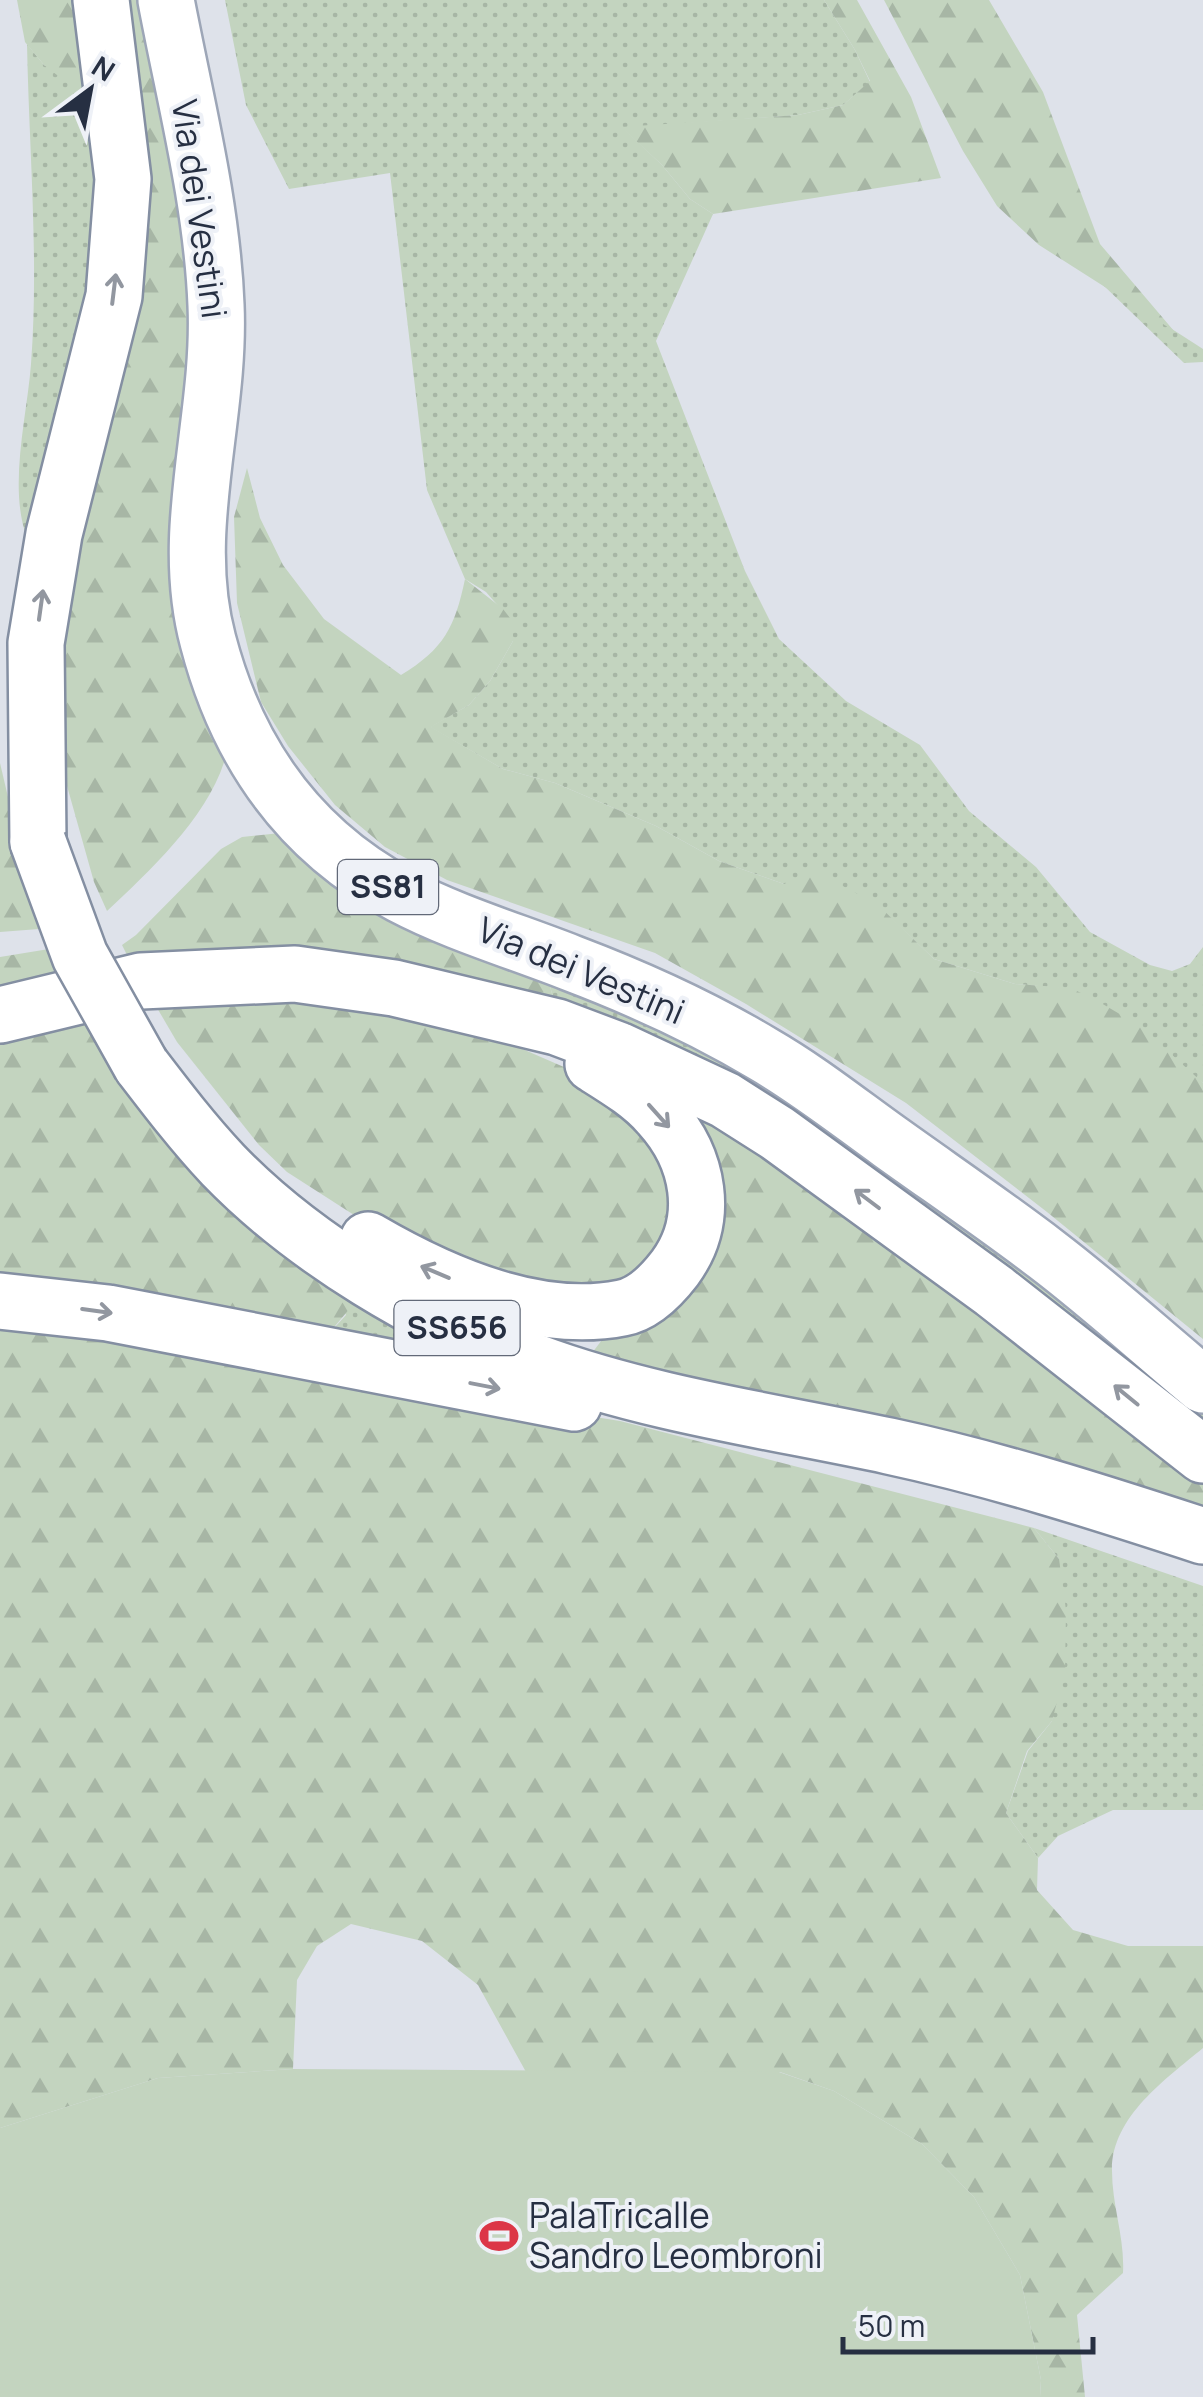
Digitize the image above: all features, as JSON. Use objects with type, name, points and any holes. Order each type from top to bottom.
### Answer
[{"type":"main road","points":[[38,842],[36,643],[54,534],[116,277],[122,179],[102,0]]},
{"type":"main road","name":"Via dei Vestini","points":[[166,0],[208,228],[216,304],[216,363],[198,511],[196,580],[206,636],[224,694],[258,766],[298,817],[326,844],[401,895],[628,986],[693,1016],[796,1075],[1045,1254],[1203,1386]]},
{"type":"main road","name":"SS656","points":[[0,617],[20,774],[38,842],[80,956],[141,1065],[188,1126],[226,1168],[328,1252],[390,1292],[535,1362],[780,1426],[1008,1474],[1198,1535]]},
{"type":"main road","points":[[0,1015],[141,981],[296,974],[348,979],[558,1028],[618,1050],[725,1100],[777,1134],[994,1290],[1203,1454]]},
{"type":"main road","points":[[188,1126],[388,1252],[438,1274],[492,1296],[542,1307],[584,1313],[626,1308],[648,1296],[689,1250],[698,1213],[696,1183],[685,1148],[660,1115],[629,1088],[586,1060],[488,1011]]},
{"type":"main road","points":[[0,1301],[108,1312],[586,1405],[780,1426]]},
{"type":"green space","points":[[17,0],[89,0],[99,90],[66,82],[44,65],[25,42]]},
{"type":"green space","points":[[118,0],[156,0],[198,240],[229,741],[213,789],[199,812],[107,911],[94,882],[60,761],[56,687]]},
{"type":"green space","points":[[225,0],[824,0],[870,82],[843,105],[798,115],[623,128],[690,199],[713,214],[656,341],[745,571],[779,639],[846,701],[920,745],[969,811],[1036,867],[1090,932],[1150,965],[1172,971],[1190,964],[1203,947],[1203,1083],[1071,989],[1015,984],[934,959],[877,905],[784,884],[719,861],[656,826],[555,783],[503,769],[430,727],[469,705],[490,681],[513,641],[513,623],[486,592],[465,579],[427,490],[390,173],[289,189],[246,105]]},
{"type":"green space","points":[[824,0],[857,0],[911,97],[941,178],[713,214],[690,199],[662,165],[621,127],[798,115],[843,105],[870,81]]},
{"type":"green space","points":[[884,0],[989,0],[1043,92],[1100,244],[1174,331],[1039,245],[997,206],[963,151]]},
{"type":"green space","points":[[27,44],[44,65],[99,90],[112,200],[27,538],[19,475],[31,364],[34,284]]},
{"type":"green space","points":[[1102,284],[1203,349],[1203,362],[1184,363]]},
{"type":"green space","points":[[247,468],[260,518],[283,565],[324,619],[401,675],[438,646],[452,624],[465,579],[503,609],[513,622],[513,641],[490,681],[469,705],[431,727],[503,769],[555,783],[656,826],[719,861],[784,884],[814,871],[877,904],[934,959],[1015,984],[1071,988],[1140,1026],[1203,1083],[1203,1339],[906,1103],[746,1004],[655,953],[447,880],[385,847],[335,805],[288,746],[261,702],[237,603],[234,517]]},
{"type":"green space","points":[[0,763],[39,929],[0,932]]},
{"type":"green space","points":[[300,831],[546,971],[555,1005],[132,965],[122,945],[221,849],[242,837]]},
{"type":"green space","points":[[49,949],[69,989],[0,1006],[0,957]]},
{"type":"green space","points":[[546,971],[721,1044],[1203,1404],[1203,1435],[555,1005]]},
{"type":"green space","points":[[302,991],[495,1037],[620,1096],[683,1197],[652,1275],[546,1295],[379,1231],[287,1172],[259,1145],[177,1042],[153,1001]]},
{"type":"green space","points":[[82,1010],[327,1276],[351,1307],[325,1338],[0,1284],[0,1028]]},
{"type":"green space","points":[[675,1086],[1203,1466],[1203,1514],[916,1433],[592,1353],[608,1332],[673,1297]]},
{"type":"green space","points":[[327,1276],[395,1317],[450,1359],[325,1338],[346,1315]]},
{"type":"green space","points":[[0,1316],[288,1368],[620,1421],[1034,1528],[1059,1559],[1066,1610],[1065,1671],[1052,1721],[1027,1751],[1006,1813],[1038,1858],[1037,1890],[1073,1930],[1128,1946],[1203,1946],[1203,2048],[1143,2101],[1114,2151],[1112,2171],[1123,2273],[1077,2315],[1085,2397],[1040,2397],[1041,2380],[1020,2275],[974,2197],[922,2144],[834,2091],[780,2072],[526,2072],[478,1985],[422,1941],[351,1924],[317,1946],[297,1980],[293,2069],[158,2078],[0,2128]]},
{"type":"green space","points":[[1034,1528],[1203,1586],[1203,1810],[1113,1810],[1058,1836],[1038,1858],[1006,1813],[1028,1751],[1052,1721],[1059,1559]]},
{"type":"green space","name":"PalaTricalle Sandro Leombroni","points":[[293,2069],[779,2072],[834,2091],[922,2144],[974,2197],[1020,2275],[1041,2380],[1040,2397],[0,2397],[0,2128],[158,2078]]},
{"type":"place","name":"PalaTricalle Sandro Leombroni","points":[[499,2236]]}]
